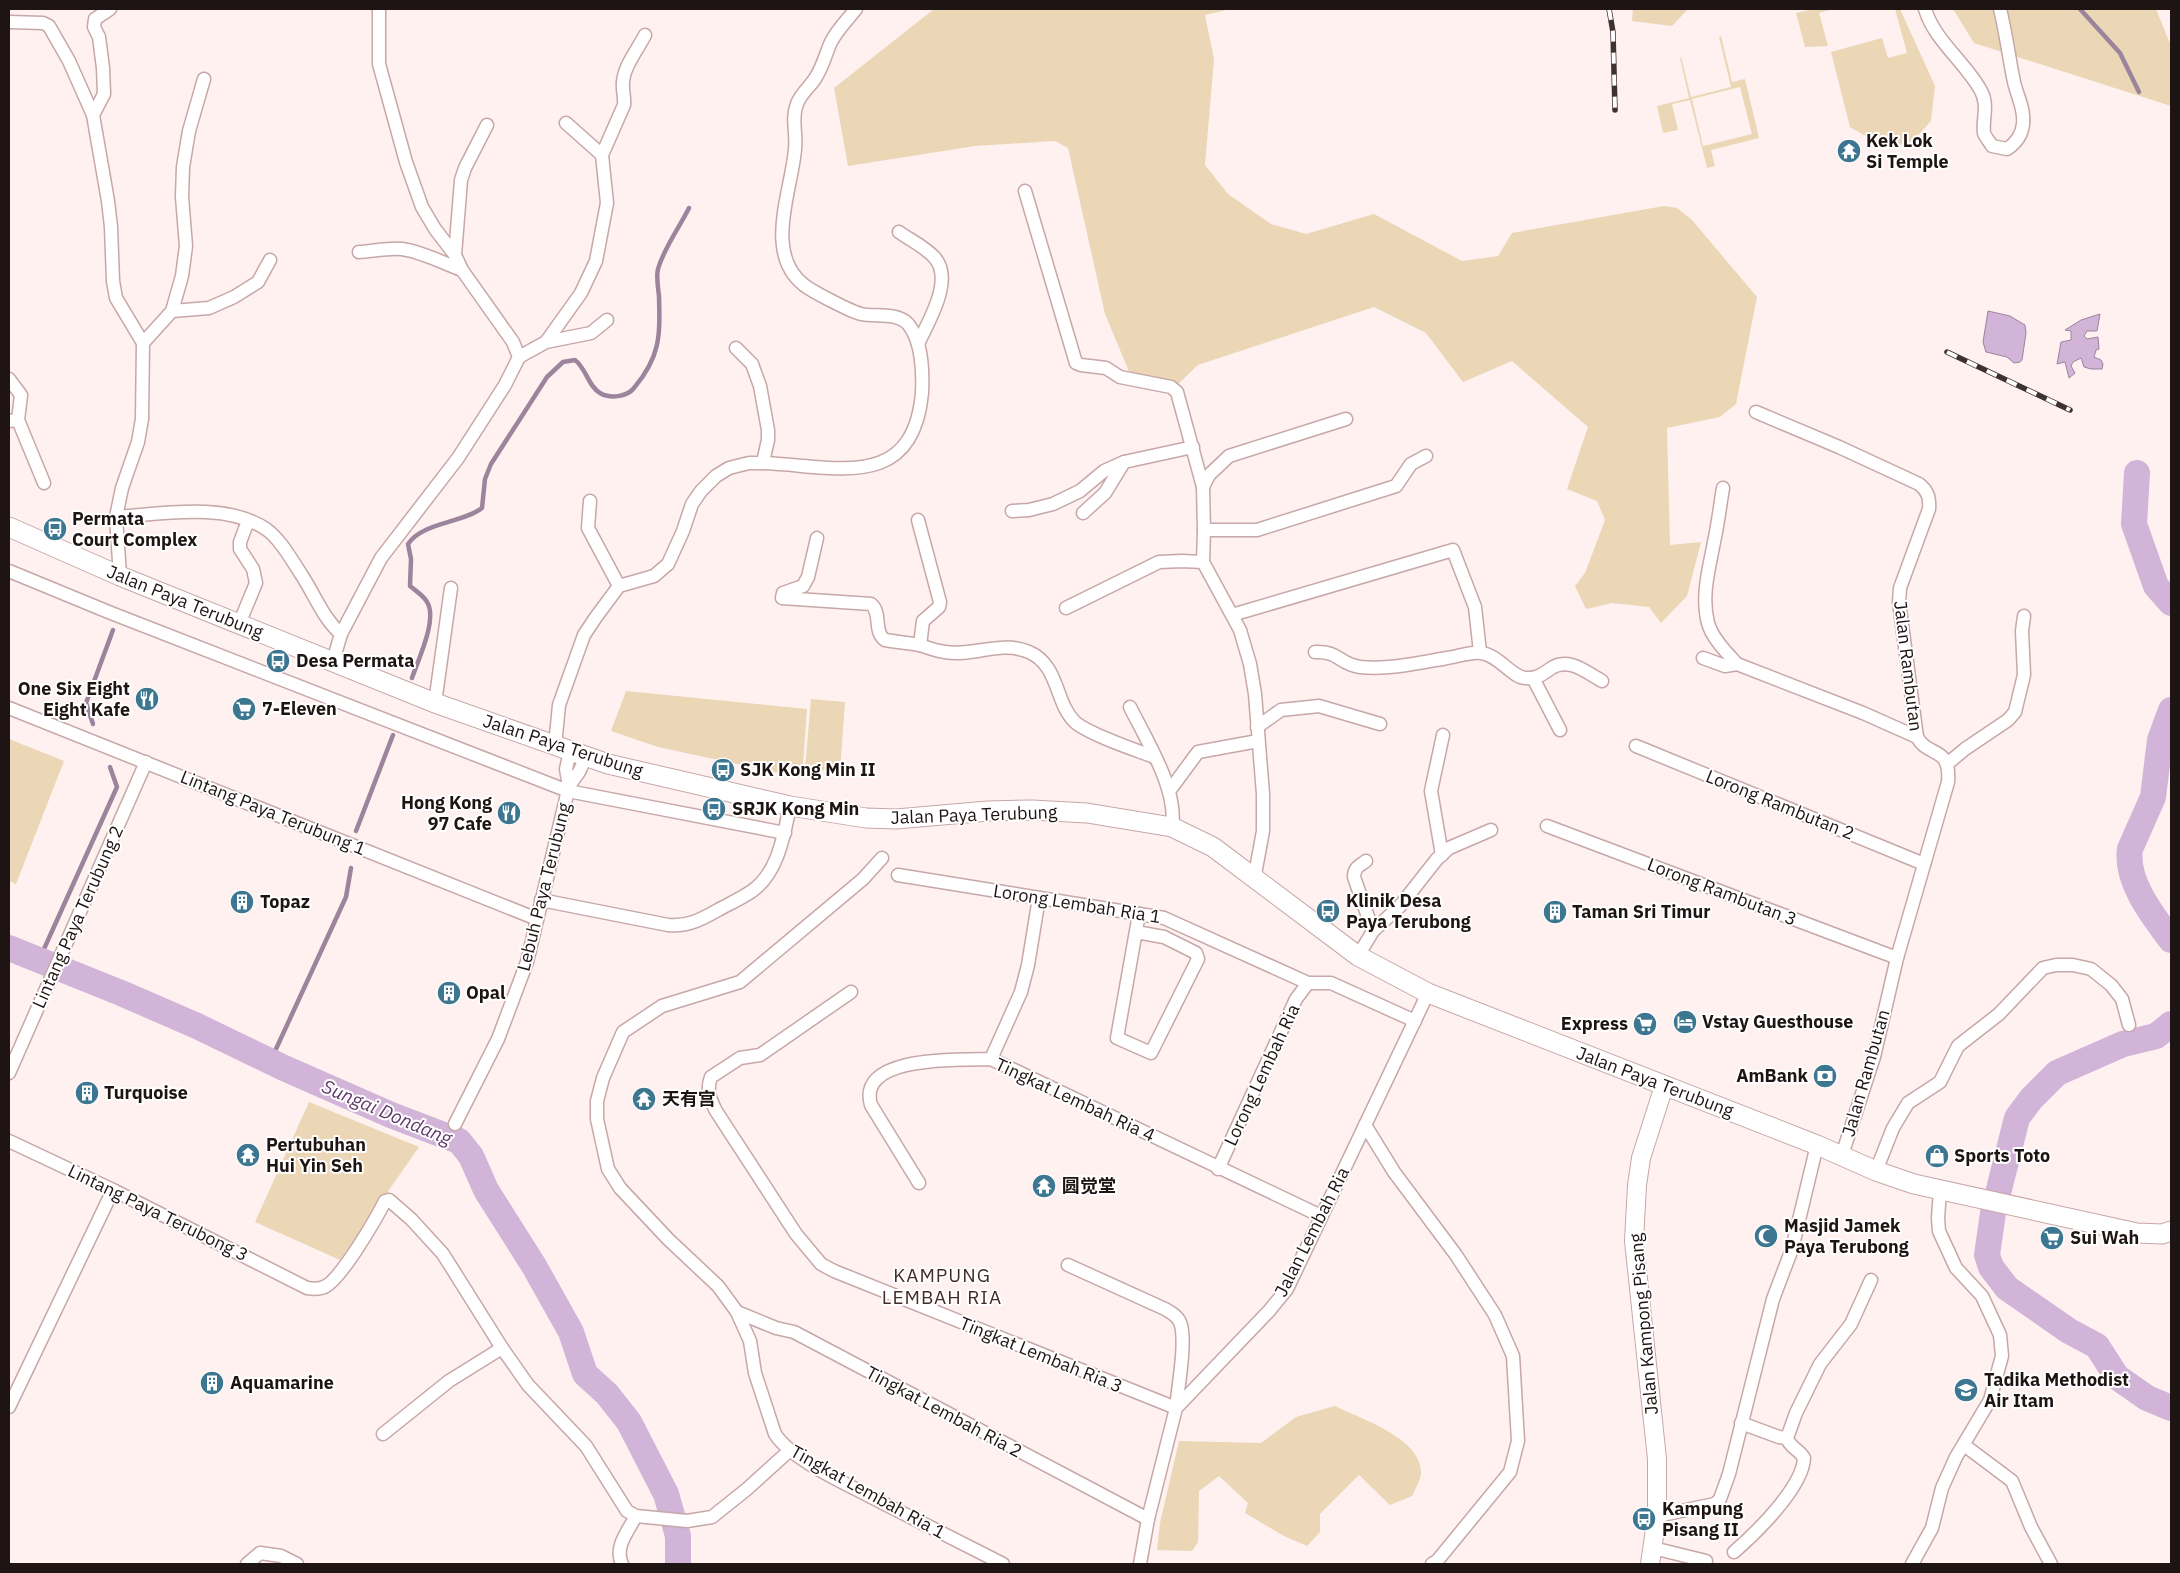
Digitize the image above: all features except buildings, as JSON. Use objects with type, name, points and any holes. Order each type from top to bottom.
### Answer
[{"type":"main road","name":"Jalan Paya Terubung","points":[[9,527],[120,576],[435,703],[570,752],[679,781],[790,806],[866,818],[896,819],[988,811],[1087,812],[1172,827],[1213,847],[1254,880],[1358,956],[1428,993],[1818,1145],[1876,1171],[1914,1184],[2136,1233]]},
{"type":"main road","name":"Jalan Kampong Pisang","points":[[1651,1556],[1657,1516],[1657,1459],[1634,1240],[1637,1185],[1641,1158],[1664,1086]]},
{"type":"main road","points":[[2136,1233],[2162,1234],[2171,1231]]},
{"type":"main road","points":[[2136,1233],[2151,1240],[2171,1244]]},
{"type":"street","points":[[93,114],[104,94],[99,36],[94,27],[92,14],[110,9]]},
{"type":"street","points":[[379,9],[379,64],[406,162],[422,207],[462,270],[513,342],[519,357]]},
{"type":"street","points":[[570,752],[559,705],[584,635],[619,586],[662,572],[668,564],[692,504],[701,491],[716,476],[739,464],[764,462],[832,469],[871,466],[885,462],[895,456],[909,440],[919,414],[923,381],[918,344],[908,324],[900,318],[854,312],[804,285],[792,272],[784,249],[783,210],[795,149],[794,114],[797,102],[810,87],[832,41],[856,9]]},
{"type":"street","points":[[1924,9],[1936,31],[1964,65],[1982,93],[1986,115],[1984,134],[1992,146],[2007,149],[2019,137],[2024,125],[2023,112],[2015,84],[2000,9]]},
{"type":"street","points":[[9,22],[43,23],[49,26],[69,61],[93,114],[110,218],[113,281],[116,298],[143,343],[142,420],[138,442],[122,488],[116,516],[120,576]]},
{"type":"street","points":[[546,342],[581,293],[596,262],[607,203],[602,155],[624,106],[625,98],[622,84],[624,75],[646,35]]},
{"type":"street","points":[[143,343],[172,310],[182,276],[186,246],[182,197],[182,167],[189,131],[204,80]]},
{"type":"street","points":[[566,123],[602,155]]},
{"type":"street","points":[[454,255],[461,180],[465,168],[488,125]]},
{"type":"street","points":[[1025,191],[1073,359],[1081,365],[1106,368],[1120,377],[1171,387],[1177,392],[1203,487],[1204,530],[1202,562],[1240,630],[1256,694],[1263,794],[1263,831],[1254,880]]},
{"type":"street","points":[[899,232],[934,256],[942,274],[939,296],[918,344]]},
{"type":"street","points":[[359,252],[387,249],[403,250],[420,254],[462,270]]},
{"type":"street","points":[[172,310],[209,308],[234,297],[258,282],[270,260]]},
{"type":"street","points":[[333,662],[341,634],[380,558],[458,458],[505,386],[519,357],[546,342],[585,335],[607,320]]},
{"type":"street","points":[[736,348],[752,364],[760,386],[768,430],[764,462]]},
{"type":"street","points":[[9,379],[21,395],[14,420],[44,483]]},
{"type":"street","name":"Jalan Rambutan","points":[[1756,412],[1839,447],[1919,484],[1928,494],[1929,509],[1898,594],[1917,737],[1922,744],[1941,754],[1948,764],[1948,782],[1897,958],[1874,1057],[1842,1155]]},
{"type":"street","points":[[1203,487],[1209,475],[1229,456],[1346,419]]},
{"type":"street","points":[[1012,511],[1029,510],[1053,504],[1080,491],[1104,471],[1124,462],[1193,447]]},
{"type":"street","points":[[1204,530],[1257,530],[1396,486],[1411,464],[1426,456]]},
{"type":"street","points":[[1083,513],[1105,494],[1124,462]]},
{"type":"street","points":[[1723,488],[1714,542],[1706,575],[1708,624],[1719,643],[1737,664],[1863,713],[1917,737]]},
{"type":"street","points":[[590,501],[588,528],[619,586]]},
{"type":"street","points":[[116,516],[201,512],[231,516],[266,529],[278,541],[310,588],[330,624],[341,634]]},
{"type":"street","points":[[918,520],[940,602],[939,607],[923,621],[920,646]]},
{"type":"street","points":[[239,624],[256,583],[253,569],[240,549],[240,542],[248,521]]},
{"type":"street","points":[[817,538],[808,578],[803,586],[783,592],[782,598],[871,604],[875,608],[882,637],[886,640],[946,652],[966,653],[998,647],[1029,652],[1039,660],[1055,680],[1065,707],[1074,722],[1087,730],[1154,757]]},
{"type":"street","points":[[1232,615],[1453,550],[1475,607],[1480,652]]},
{"type":"street","points":[[1066,608],[1159,562],[1202,562]]},
{"type":"street","points":[[9,571],[111,613],[568,789],[785,833]]},
{"type":"street","points":[[435,703],[451,588]]},
{"type":"street","points":[[1948,764],[1965,749],[2008,720],[2015,712],[2024,676],[2022,631],[2024,616]]},
{"type":"street","points":[[1315,652],[1332,653],[1344,663],[1360,667],[1405,666],[1480,652],[1504,664],[1517,676],[1524,679],[1533,678],[1558,664],[1566,664],[1574,665],[1602,681]]},
{"type":"street","points":[[1703,658],[1725,666],[1737,664]]},
{"type":"street","points":[[1533,678],[1560,730]]},
{"type":"street","points":[[1257,726],[1281,710],[1318,706],[1380,724]]},
{"type":"street","points":[[1130,707],[1170,790],[1174,814],[1172,827]]},
{"type":"street","name":"Lintang Paya Terubung 1","points":[[9,708],[537,919]]},
{"type":"street","points":[[1442,855],[1432,791],[1443,734]]},
{"type":"street","points":[[1170,790],[1198,752],[1258,741]]},
{"type":"street","name":"Lorong Rambutan 2","points":[[1636,746],[1924,864]]},
{"type":"street","name":"Lebuh Paya Terubung","points":[[455,1124],[498,1039],[527,962],[568,789],[579,772],[570,752]]},
{"type":"street","name":"Lintang Paya Terubung 2","points":[[9,1073],[146,762]]},
{"type":"street","points":[[541,900],[668,925],[686,925],[697,921],[752,891],[763,882],[771,870],[785,833],[790,806]]},
{"type":"street","name":"Lorong Rambutan 3","points":[[1547,826],[1897,958]]},
{"type":"street","points":[[1358,956],[1373,931],[1400,906],[1449,848],[1491,830]]},
{"type":"street","name":"Tingkat Lembah Ria 1","points":[[882,858],[863,879],[740,982],[662,1006],[622,1032],[603,1078],[597,1101],[597,1119],[608,1169],[620,1188],[718,1286],[737,1312],[750,1341],[755,1373],[775,1434],[788,1451],[1003,1564]]},
{"type":"street","points":[[1366,861],[1354,871],[1354,877],[1373,931]]},
{"type":"street","name":"Lorong Lembah Ria 1","points":[[898,875],[1170,920],[1308,983],[1331,983],[1415,1021]]},
{"type":"street","points":[[991,1059],[1021,992],[1028,965],[1039,898]]},
{"type":"street","points":[[1136,932],[1164,937],[1196,953],[1198,959],[1151,1053],[1117,1038],[1139,914]]},
{"type":"street","points":[[1876,1171],[1893,1128],[1908,1103],[1940,1082],[1958,1046],[1999,1014],[2043,968],[2073,964],[2090,969],[2111,985],[2122,999],[2129,1025]]},
{"type":"street","name":"Lorong Lembah Ria","points":[[1218,1168],[1296,999],[1308,983]]},
{"type":"street","name":"Tingkat Lembah Ria 3","points":[[851,992],[760,1055],[740,1058],[712,1077],[709,1082],[708,1092],[716,1111],[796,1234],[821,1264],[834,1272],[1176,1408]]},
{"type":"street","name":"Jalan Lembah Ria","points":[[1140,1564],[1148,1519],[1176,1408],[1269,1311],[1287,1289],[1428,993]]},
{"type":"street","name":"Tingkat Lembah Ria 4","points":[[919,1183],[871,1105],[869,1092],[872,1085],[892,1070],[910,1063],[933,1060],[991,1059],[1321,1216]]},
{"type":"street","points":[[1365,1125],[1394,1172],[1456,1255],[1495,1315],[1513,1356],[1518,1441],[1510,1472],[1432,1564]]},
{"type":"street","name":"Lintang Paya Terubong 3","points":[[9,1141],[113,1190],[307,1288],[326,1287],[336,1278],[370,1228],[385,1201],[389,1200],[411,1219],[443,1254],[502,1348]]},
{"type":"street","points":[[1657,1516],[1715,1504],[1720,1500],[1773,1299],[1792,1249],[1818,1145]]},
{"type":"street","points":[[9,1407],[113,1190]]},
{"type":"street","points":[[1912,1564],[1932,1528],[1942,1488],[1956,1456],[1990,1400],[2002,1356],[2000,1336],[1982,1296],[1956,1268],[1939,1231],[1940,1190]]},
{"type":"street","points":[[1068,1265],[1165,1309],[1176,1316],[1181,1325],[1182,1342],[1176,1408]]},
{"type":"street","points":[[1734,1552],[1760,1529],[1784,1500],[1804,1464],[1802,1453],[1791,1445],[1787,1438],[1796,1413],[1820,1364],[1850,1324],[1871,1280]]},
{"type":"street","name":"Tingkat Lembah Ria 2","points":[[737,1312],[776,1328],[794,1332],[1148,1519]]},
{"type":"street","points":[[383,1434],[450,1381],[502,1348],[528,1385],[586,1446],[627,1511],[636,1516],[687,1521],[712,1517],[747,1489],[788,1451]]},
{"type":"street","points":[[1741,1423],[1779,1438],[1787,1438]]},
{"type":"street","points":[[1964,1445],[2012,1481],[2031,1527],[2051,1564]]},
{"type":"street","points":[[622,1564],[619,1552],[636,1516]]},
{"type":"street","points":[[247,1564],[260,1553],[281,1556],[298,1564]]},
{"type":"street","points":[[1651,1556],[1706,1561]]},
{"type":"shaded area","points":[[934,9],[1231,9],[1205,15],[1214,59],[1205,165],[1228,194],[1271,224],[1306,234],[1374,214],[1462,261],[1498,256],[1512,233],[1664,206],[1677,208],[1692,220],[1757,297],[1736,404],[1720,417],[1667,428],[1670,545],[1701,542],[1687,596],[1661,623],[1649,607],[1612,603],[1586,609],[1575,586],[1585,573],[1605,520],[1597,501],[1567,489],[1588,427],[1512,361],[1463,382],[1426,333],[1374,307],[1198,365],[1177,385],[1130,374],[1105,314],[1068,148],[1055,141],[975,146],[848,166],[834,88]]},
{"type":"shaded area","points":[[1633,9],[1688,9],[1672,26],[1632,21]]},
{"type":"shaded area","points":[[1813,9],[1833,9],[1819,13],[1828,46],[1805,47],[1796,13]]},
{"type":"shaded area","points":[[1895,9],[1900,9],[1935,86],[1931,121],[1912,142],[1905,145],[1876,142],[1850,127],[1831,52],[1882,38],[1888,58],[1907,53]]},
{"type":"shaded area","points":[[1953,9],[2156,9],[2171,46],[2171,106],[1974,43]]},
{"type":"shaded area","points":[[1721,36],[1732,82],[1745,79],[1759,138],[1711,150],[1715,166],[1707,168],[1690,100],[1672,104],[1678,130],[1663,133],[1657,106],[1689,98],[1681,57],[1691,97],[1731,87],[1719,37]],"holes":[[[1740,87],[1752,134],[1703,146],[1692,99]]]},
{"type":"shaded area","points":[[1988,311],[2010,316],[2025,325],[2026,333],[2022,360],[2020,362],[2014,363],[2007,357],[1986,352],[1983,342]]},
{"type":"shaded area","points":[[2100,314],[2097,331],[2087,331],[2084,336],[2087,339],[2098,337],[2099,349],[2096,350],[2094,357],[2101,360],[2103,364],[2102,369],[2084,367],[2081,358],[2073,362],[2071,366],[2075,373],[2069,378],[2065,362],[2057,364],[2061,342],[2071,340],[2071,331],[2065,330],[2081,320]]},
{"type":"shaded area","points":[[626,691],[807,709],[802,778],[658,747],[611,731]]},
{"type":"shaded area","points":[[811,699],[845,702],[840,772],[805,769]]},
{"type":"shaded area","points":[[9,739],[64,761],[16,884],[9,881]]},
{"type":"shaded area","points":[[309,1102],[419,1147],[340,1260],[255,1222]]},
{"type":"shaded area","points":[[1335,1406],[1373,1423],[1400,1439],[1410,1448],[1418,1459],[1421,1471],[1412,1496],[1390,1505],[1359,1475],[1320,1514],[1320,1532],[1307,1546],[1284,1536],[1245,1513],[1248,1503],[1219,1476],[1199,1491],[1198,1542],[1192,1551],[1157,1550],[1160,1523],[1179,1441],[1261,1443],[1296,1417]]},
{"type":"waterway","points":[[2080,9],[2120,53],[2139,92]]},
{"type":"waterway","points":[[412,678],[429,629],[430,609],[426,600],[410,586],[411,559],[408,544],[423,531],[465,517],[482,508],[485,479],[491,464],[547,377],[563,362],[575,360],[579,363],[596,390],[604,395],[623,395],[634,388],[649,366],[657,345],[659,334],[658,269],[668,246],[689,208]]},
{"type":"waterway","points":[[2137,473],[2134,524],[2156,586],[2171,603]]},
{"type":"waterway","points":[[93,724],[86,703],[113,630]]},
{"type":"waterway","points":[[2171,710],[2160,740],[2153,797],[2130,849],[2130,861],[2136,886],[2156,920],[2171,940]]},
{"type":"waterway","points":[[356,831],[393,735]]},
{"type":"waterway","points":[[39,960],[117,787],[110,767]]},
{"type":"waterway","points":[[270,1062],[346,897],[351,868]]},
{"type":"waterway","name":"Sungai Dondang","points":[[9,948],[197,1026],[284,1068],[391,1115],[459,1141],[471,1156],[486,1190],[534,1266],[571,1332],[585,1374],[607,1394],[629,1422],[666,1494],[678,1536],[678,1564]]},
{"type":"waterway","points":[[2171,1024],[2156,1036],[2123,1044],[2057,1073],[2031,1099],[2017,1118],[1993,1213],[1987,1255],[1991,1267],[2007,1288],[2069,1331],[2097,1346],[2117,1377],[2147,1398],[2171,1408]]},
{"type":"railway","points":[[1609,9],[1613,32],[1615,110]]},
{"type":"railway","points":[[1947,352],[2070,410]]},
{"type":"place","name":"Kek Lok Si Temple","points":[[1849,151]]},
{"type":"place","name":"Permata Court Complex","points":[[55,529]]},
{"type":"place","name":"Desa Permata","points":[[278,661]]},
{"type":"place","name":"One Six Eight Eight Kafe","points":[[147,699]]},
{"type":"place","name":"7-Eleven","points":[[244,709]]},
{"type":"place","name":"SJK Kong Min II","points":[[723,770]]},
{"type":"place","name":"SRJK Kong Min","points":[[714,809]]},
{"type":"place","name":"Hong Kong 97 Cafe","points":[[509,813]]},
{"type":"place","name":"Topaz","points":[[242,902]]},
{"type":"place","name":"Klinik Desa Paya Terubong","points":[[1328,911]]},
{"type":"place","name":"Taman Sri Timur","points":[[1555,912]]},
{"type":"place","name":"Opal","points":[[449,993]]},
{"type":"place","name":"Vstay Guesthouse","points":[[1685,1022]]},
{"type":"place","name":"Express","points":[[1645,1024]]},
{"type":"place","name":"AmBank","points":[[1825,1076]]},
{"type":"place","name":"Turquoise","points":[[87,1093]]},
{"type":"place","name":"天有宫","points":[[644,1099]]},
{"type":"place","name":"Pertubuhan Hui Yin Seh","points":[[248,1155]]},
{"type":"place","name":"Sports Toto","points":[[1937,1156]]},
{"type":"place","name":"圆觉堂","points":[[1044,1186]]},
{"type":"place","name":"Masjid Jamek Paya Terubong","points":[[1766,1236]]},
{"type":"place","name":"Sui Wah","points":[[2052,1238]]},
{"type":"place","name":"Aquamarine","points":[[212,1383]]},
{"type":"place","name":"Tadika Methodist Air Itam","points":[[1966,1390]]},
{"type":"place","name":"Kampung Pisang II","points":[[1644,1519]]},
{"type":"district","name":"KAMPUNG LEMBAH RIA","points":[[942,1286]]}]
